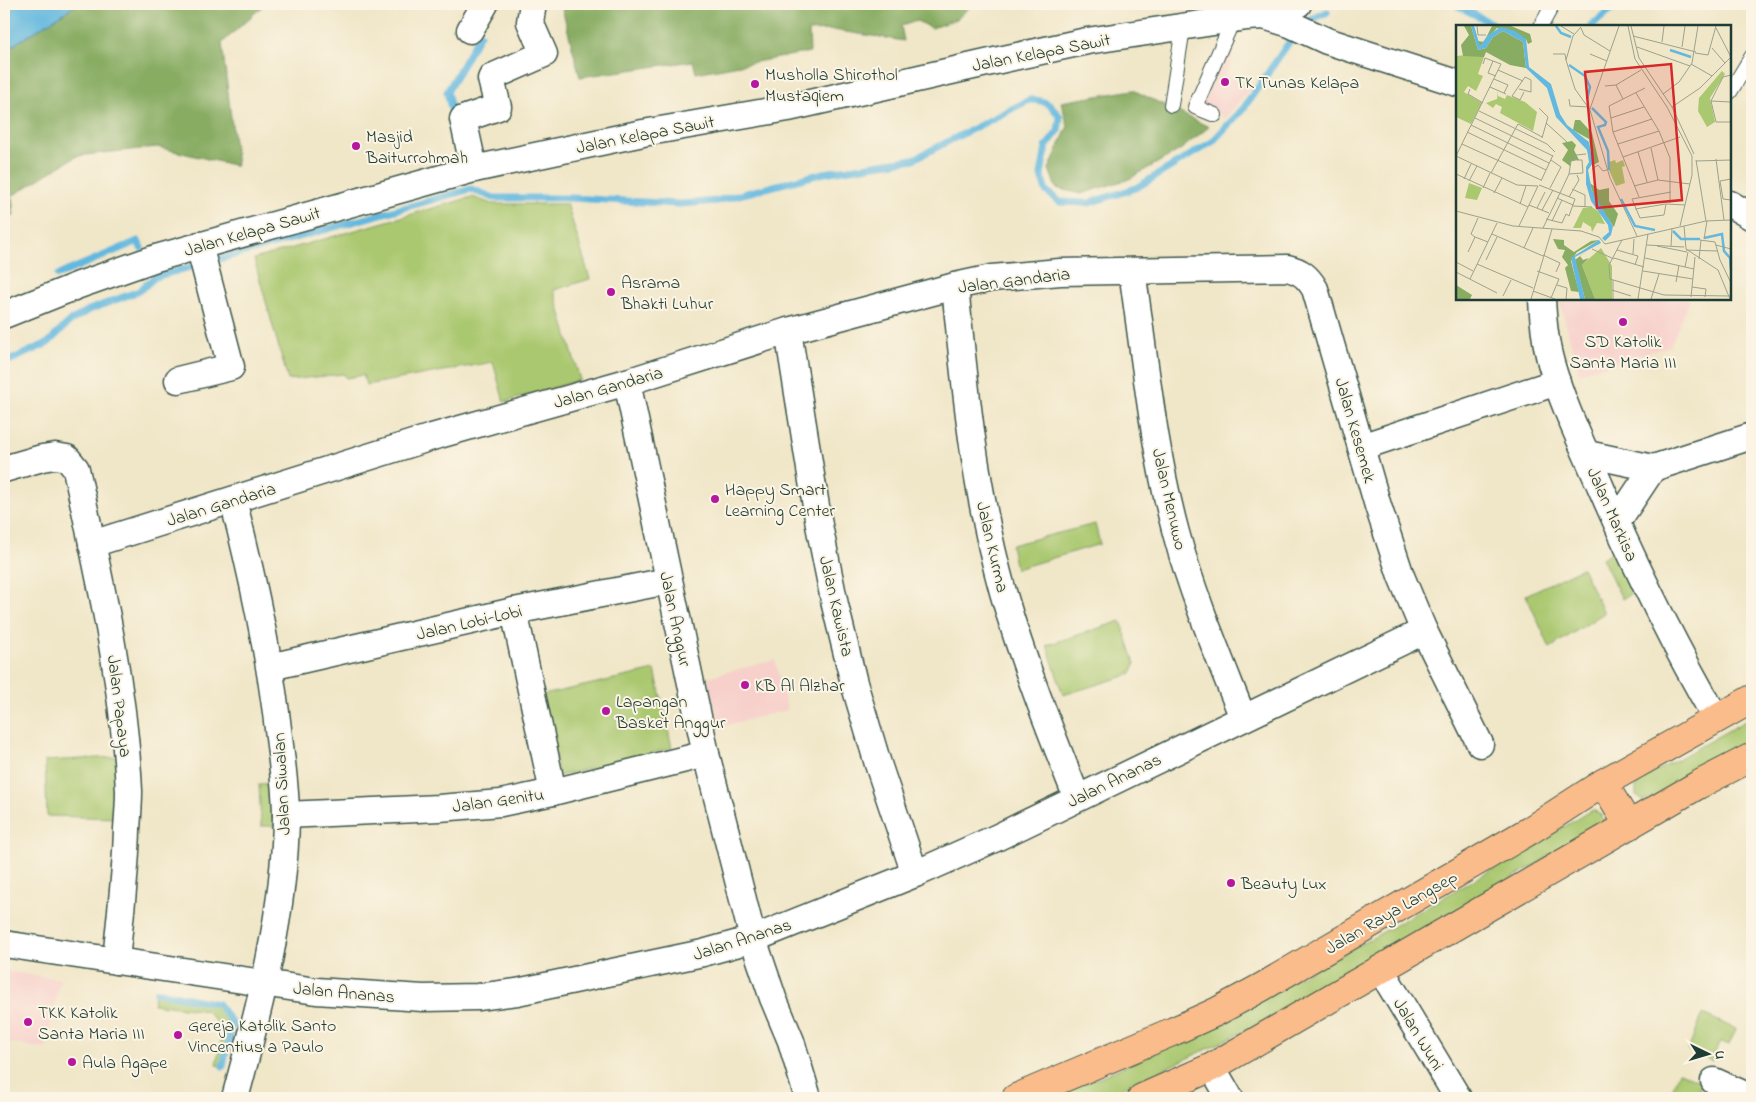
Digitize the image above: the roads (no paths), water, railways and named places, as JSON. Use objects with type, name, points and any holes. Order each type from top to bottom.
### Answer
[{"type":"main road","name":"Jalan Raya Langsep","points":[[1016,1098],[1110,1060],[1224,1008],[1529,831],[1603,783],[1752,699]]},
{"type":"main road","points":[[1142,1098],[1212,1066],[1698,785],[1752,757]]},
{"type":"main road","points":[[1603,783],[1629,826]]},
{"type":"street","points":[[470,30],[485,4]]},
{"type":"street","points":[[474,169],[464,119],[498,107],[492,77],[544,54],[530,22],[533,4]]},
{"type":"street","name":"Jalan Kelapa Sawit","points":[[4,314],[96,278],[202,256],[474,169],[643,133],[788,108],[1190,19],[1233,20],[1264,16],[1298,4]]},
{"type":"street","points":[[1264,16],[1290,24],[1327,41],[1456,83]]},
{"type":"street","points":[[1731,205],[1752,218]]},
{"type":"street","points":[[178,380],[231,367],[202,256]]},
{"type":"street","name":"Jalan Kesemek","points":[[1132,271],[1287,268],[1303,274],[1310,280],[1316,289],[1378,506],[1401,576],[1424,631],[1480,744]]},
{"type":"street","name":"Jalan Gandaria","points":[[92,544],[432,437],[626,382],[788,331],[955,286],[992,278],[1033,274],[1132,271]]},
{"type":"street","name":"Jalan Menuwo","points":[[1132,271],[1153,415],[1176,532],[1193,592],[1242,718]]},
{"type":"street","name":"Jalan Kurma","points":[[955,286],[973,452],[1003,590],[1037,698],[1076,798]]},
{"type":"street","name":"Jalan Markisa","points":[[1542,300],[1544,328],[1557,382],[1617,522],[1674,642],[1716,718]]},
{"type":"street","name":"Jalan Kawista","points":[[788,331],[819,525],[834,605],[854,683],[915,874]]},
{"type":"street","name":"Jalan Anggur","points":[[626,382],[706,754],[752,939],[772,998],[791,1041],[808,1098]]},
{"type":"street","points":[[1361,447],[1557,382]]},
{"type":"street","points":[[1587,454],[1653,468],[1752,436]]},
{"type":"street","name":"Jalan Papaya","points":[[4,468],[55,456],[67,458],[76,469],[115,661],[125,730],[129,793],[126,855],[116,961]]},
{"type":"street","points":[[1617,522],[1653,468]]},
{"type":"street","name":"Jalan Siwalan","points":[[233,500],[270,667],[284,775],[286,815],[279,905],[264,984],[235,1098]]},
{"type":"street","name":"Jalan Lobi-Lobi","points":[[270,667],[514,611],[668,581]]},
{"type":"street","points":[[514,611],[553,792]]},
{"type":"street","name":"Jalan Ananas","points":[[4,944],[316,991],[369,996],[423,998],[478,997],[551,986],[703,953],[752,939],[915,874],[996,838],[1424,631]]},
{"type":"street","name":"Jalan Genitu","points":[[286,815],[501,803],[706,754]]},
{"type":"street","name":"Jalan Wuni","points":[[1381,970],[1458,1098]]},
{"type":"street","name":"Jalan Anggur","points":[[772,998],[776,1043],[793,1098]]},
{"type":"street","points":[[1212,1066],[1230,1098]]},
{"type":"street","points":[[1714,1081],[1752,1098]]},
{"type":"lane","points":[[1542,25],[1553,4]]},
{"type":"lane","points":[[1171,105],[1190,19]]},
{"type":"lane","points":[[1215,115],[1195,107],[1233,20]]},
{"type":"lane","points":[[1731,90],[1752,56]]},
{"type":"water","points":[[4,4],[78,4],[4,51]]},
{"type":"waterway","points":[[1454,4],[1495,25]]},
{"type":"waterway","points":[[1592,25],[1618,4]]},
{"type":"waterway","points":[[1311,20],[1327,12]]},
{"type":"waterway","points":[[454,121],[447,92],[480,34]]},
{"type":"waterway","points":[[4,363],[48,343],[69,322],[89,310],[139,291],[155,277],[471,189],[494,198],[571,198],[680,204],[716,201],[824,173],[914,159],[1029,100],[1039,100],[1047,103],[1060,117],[1058,131],[1046,147],[1041,175],[1046,191],[1060,202],[1089,203],[1136,188],[1212,142],[1243,109],[1292,38]]},
{"type":"waterway","points":[[58,275],[138,241],[141,248]]},
{"type":"waterway","points":[[157,992],[218,1004],[233,1024],[223,1066]]},
{"type":"place","name":"TK Tunas Kelapa","points":[[1225,82]]},
{"type":"place","name":"Musholla Shirothol Mustaqiem","points":[[755,84]]},
{"type":"place","name":"Masjid Baiturrohmah","points":[[356,146]]},
{"type":"place","name":"Asrama Bhakti Luhur","points":[[611,292]]},
{"type":"place","name":"SD Katolik Santa Maria III","points":[[1623,322]]},
{"type":"place","name":"Happy Smart Learning Center","points":[[715,499]]},
{"type":"place","name":"KB Al Alzhar","points":[[745,685]]},
{"type":"place","name":"Lapangan Basket Anggur","points":[[606,711]]},
{"type":"place","name":"Beauty Lux","points":[[1231,883]]},
{"type":"place","name":"TKK Katolik Santa Maria III","points":[[28,1022]]},
{"type":"place","name":"Gereja Katolik Santo Vincentius a Paulo","points":[[178,1035]]},
{"type":"place","name":"Aula Agape","points":[[72,1062]]}]
